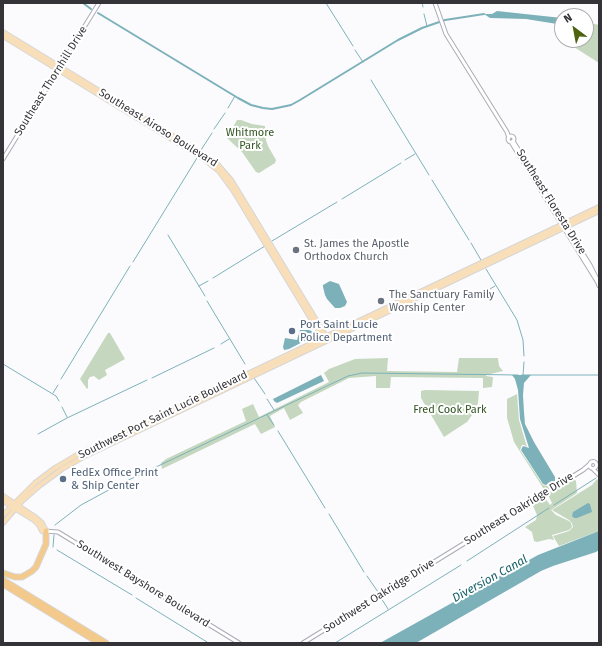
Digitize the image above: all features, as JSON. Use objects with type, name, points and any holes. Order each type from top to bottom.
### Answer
[{"type":"highway","points":[[3,572],[17,576],[31,570],[44,544],[44,531]]},
{"type":"highway","points":[[3,580],[106,643]]},
{"type":"highway","points":[[3,584],[99,643]]},
{"type":"main road","name":"Southeast Airoso Boulevard","points":[[3,32],[176,140],[213,160],[231,180],[326,339]]},
{"type":"main road","name":"Southeast Airoso Boulevard","points":[[3,36],[59,68]]},
{"type":"main road","points":[[326,339],[442,286],[599,207]]},
{"type":"main road","points":[[326,339],[446,279],[564,225],[599,211]]},
{"type":"main road","points":[[442,286],[446,279]]},
{"type":"main road","name":"Southwest Port Saint Lucie Boulevard","points":[[14,506],[44,477],[68,461],[216,392],[248,379],[250,376],[288,355],[326,339]]},
{"type":"main road","name":"Southwest Port Saint Lucie Boulevard","points":[[216,392],[222,386],[265,368],[326,339]]},
{"type":"main road","points":[[3,496],[36,522],[44,531]]},
{"type":"main road","points":[[3,500],[14,506]]},
{"type":"main road","points":[[3,515],[14,506]]},
{"type":"main road","points":[[3,523],[14,506]]},
{"type":"street","name":"Southeast Thornhill Drive","points":[[3,160],[99,3]]},
{"type":"street","name":"Southeast Floresta Drive","points":[[436,3],[446,34],[510,137],[509,141],[512,142],[564,225],[598,285]]},
{"type":"street","name":"Southeast Oakridge Drive","points":[[455,549],[583,470],[590,464],[597,462]]},
{"type":"street","points":[[592,469],[597,462]]},
{"type":"street","points":[[597,462],[599,474]]},
{"type":"street","points":[[590,464],[592,469],[599,474]]},
{"type":"street","name":"Southeast Oakridge Drive","points":[[583,470],[592,469]]},
{"type":"street","name":"Southwest Bayshore Boulevard","points":[[44,531],[58,532],[239,643]]},
{"type":"street","name":"Southwest Oakridge Drive","points":[[304,643],[455,549]]},
{"type":"green space","points":[[594,24],[599,25],[599,63],[576,48],[594,48]]},
{"type":"green space","name":"Whitmore Park","points":[[237,120],[265,126],[266,140],[276,160],[275,163],[259,173],[256,172],[242,152],[227,138]]},
{"type":"green space","points":[[108,333],[110,333],[125,359],[105,370],[107,375],[99,380],[94,376],[90,377],[88,380],[87,389],[80,379]]},
{"type":"green space","points":[[388,358],[387,371],[457,372],[459,358],[498,358],[499,366],[503,371],[486,375],[493,377],[492,387],[483,388],[483,378],[391,377],[390,388],[376,388],[376,376],[349,378],[301,402],[298,405],[303,413],[290,420],[284,408],[270,416],[275,427],[261,434],[255,424],[162,469],[161,463],[166,459],[246,421],[242,409],[244,408],[253,404],[259,417],[329,382],[324,373],[329,369],[355,359]]},
{"type":"green space","name":"Fred Cook Park","points":[[421,391],[479,391],[478,403],[475,411],[467,422],[444,437],[421,398]]},
{"type":"green space","points":[[517,394],[519,420],[527,447],[522,445],[520,450],[543,485],[547,486],[556,481],[558,483],[545,491],[514,442],[507,418],[507,399]]},
{"type":"green space","points":[[572,477],[576,481],[577,493],[551,510],[556,515],[569,521],[572,527],[569,530],[552,535],[554,540],[549,539],[537,542],[534,541],[532,532],[525,527],[536,520],[537,515],[533,503],[544,496],[550,505],[552,503],[547,493]]},
{"type":"green space","points":[[597,479],[599,482],[599,531],[559,546],[553,536],[569,531],[573,527],[569,520],[552,510],[592,485]]},
{"type":"water","points":[[497,11],[554,17],[554,24],[526,19],[490,18],[484,14],[492,14]]},
{"type":"water","points":[[330,281],[339,284],[347,302],[345,306],[335,308],[327,299],[323,285]]},
{"type":"water","points":[[300,330],[309,330],[314,332],[316,335],[289,349],[284,350],[283,347],[285,338],[297,340]]},
{"type":"water","points":[[321,375],[324,381],[277,403],[274,401],[273,399]]},
{"type":"water","points":[[512,375],[531,375],[524,383],[523,395],[525,424],[555,477],[555,481],[546,485],[543,484],[521,450],[523,446],[529,448],[520,419],[518,390],[515,379]]},
{"type":"water","points":[[588,503],[590,504],[592,512],[577,518],[572,516],[573,512]]},
{"type":"water","points":[[599,531],[599,550],[596,552],[541,571],[416,643],[380,643],[538,555]]},
{"type":"waterway","points":[[83,3],[91,9]]},
{"type":"waterway","points":[[326,3],[353,46]]},
{"type":"waterway","points":[[422,3],[423,7]]},
{"type":"waterway","points":[[98,13],[238,98],[251,105],[272,109],[291,105],[398,40],[422,28],[445,20],[484,14]]},
{"type":"waterway","points":[[424,14],[427,26]]},
{"type":"waterway","points":[[355,50],[363,62]]},
{"type":"waterway","points":[[371,80],[429,175]]},
{"type":"waterway","points":[[228,108],[235,96]]},
{"type":"waterway","points":[[214,129],[225,113]]},
{"type":"waterway","points":[[201,150],[212,133]]},
{"type":"waterway","points":[[405,160],[415,154]]},
{"type":"waterway","points":[[133,262],[197,158]]},
{"type":"waterway","points":[[342,199],[401,163]]},
{"type":"waterway","points":[[432,180],[469,240]]},
{"type":"waterway","points":[[272,241],[337,202]]},
{"type":"waterway","points":[[168,235],[205,296]]},
{"type":"waterway","points":[[471,243],[481,260]]},
{"type":"waterway","points":[[213,278],[265,246]]},
{"type":"waterway","points":[[61,379],[130,266]]},
{"type":"waterway","points":[[486,269],[517,320],[523,340],[524,356]]},
{"type":"waterway","points":[[199,286],[208,281]]},
{"type":"waterway","points":[[485,292],[495,286]]},
{"type":"waterway","points":[[207,301],[245,364]]},
{"type":"waterway","points":[[221,344],[229,339]]},
{"type":"waterway","points":[[152,378],[214,348]]},
{"type":"waterway","points":[[523,375],[524,362]]},
{"type":"waterway","points":[[3,364],[56,396],[59,401]]},
{"type":"waterway","points":[[55,525],[81,505],[118,485],[348,376],[362,373],[518,375]]},
{"type":"waterway","points":[[522,375],[599,375]]},
{"type":"waterway","points":[[254,378],[265,394]]},
{"type":"waterway","points":[[38,434],[67,418],[147,380]]},
{"type":"waterway","points":[[53,393],[58,385]]},
{"type":"waterway","points":[[267,399],[274,410]]},
{"type":"waterway","points":[[62,407],[67,417]]},
{"type":"waterway","points":[[267,415],[274,425]]},
{"type":"waterway","points":[[278,431],[325,508]]},
{"type":"waterway","points":[[554,505],[596,478]]},
{"type":"waterway","points":[[467,561],[549,508]]},
{"type":"waterway","points":[[329,514],[364,572]]},
{"type":"waterway","points":[[53,547],[54,535]]},
{"type":"waterway","points":[[57,550],[132,595]]},
{"type":"waterway","points":[[335,643],[461,565]]},
{"type":"waterway","points":[[367,576],[378,592]]},
{"type":"waterway","points":[[136,598],[207,642]]},
{"type":"waterway","points":[[381,598],[388,609]]},
{"type":"place","name":"St. James the Apostle Orthodox Church","points":[[296,250]]},
{"type":"place","name":"The Sanctuary Family Worship Center","points":[[381,301]]},
{"type":"place","name":"Port Saint Lucie Police Department","points":[[292,331]]},
{"type":"place","name":"FedEx Office Print & Ship Center","points":[[63,479]]},
{"type":"water label","name":"Diversion Canal","points":[[490,579]]}]
